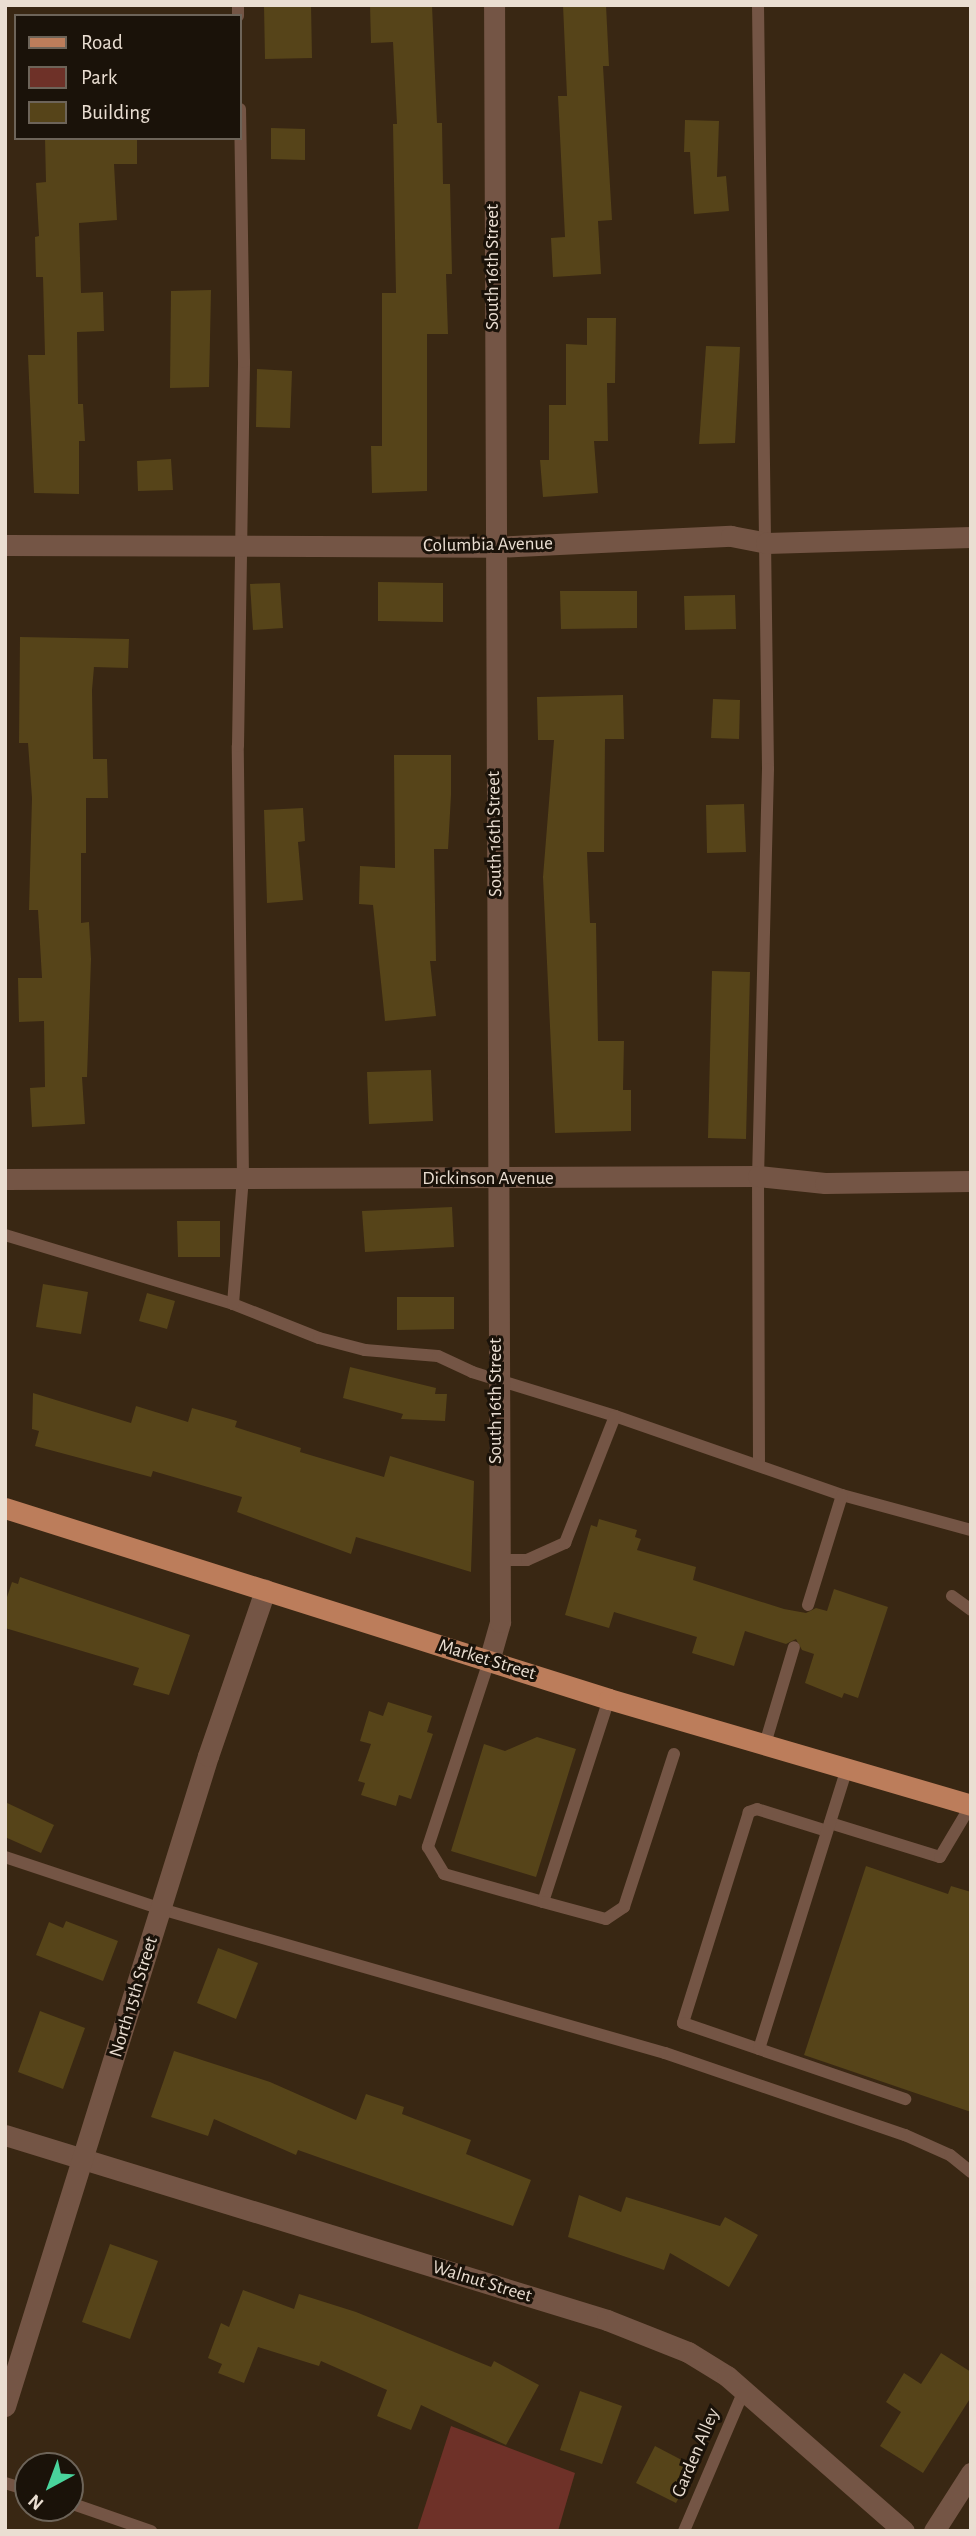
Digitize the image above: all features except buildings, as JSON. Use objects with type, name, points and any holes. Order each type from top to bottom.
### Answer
[{"type":"main road","name":"Market Street","points":[[5,1508],[609,1699],[971,1805]]},
{"type":"street","name":"South 16th Street","points":[[489,1661],[499,1622],[495,1380],[500,1180],[494,547],[494,5]]},
{"type":"street","name":"Columbia Avenue","points":[[5,545],[242,543],[494,547],[732,537],[766,543],[971,537]]},
{"type":"street","name":"Dickinson Avenue","points":[[5,1179],[500,1180],[758,1176],[825,1184],[971,1181]]},
{"type":"street","name":"North 15th Street","points":[[5,2406],[161,1909],[265,1590]]},
{"type":"street","name":"Walnut Street","points":[[5,2135],[607,2320],[688,2352],[744,2390],[904,2531]]},
{"type":"street","points":[[934,2531],[971,2473]]},
{"type":"lane","points":[[758,5],[768,769],[758,1176],[759,1465]]},
{"type":"lane","points":[[233,1304],[243,1178],[238,746],[244,362],[240,140]]},
{"type":"lane","points":[[5,1235],[233,1304],[319,1338],[365,1350],[438,1356],[495,1380],[615,1416],[842,1495],[971,1530]]},
{"type":"lane","points":[[499,1560],[527,1560],[565,1543],[615,1416]]},
{"type":"lane","points":[[808,1605],[842,1495]]},
{"type":"lane","points":[[971,1598],[952,1596],[971,1610]]},
{"type":"lane","points":[[765,1744],[794,1647]]},
{"type":"lane","points":[[489,1661],[428,1847],[444,1874],[606,1919],[624,1907],[674,1754]]},
{"type":"lane","points":[[543,1902],[609,1699]]},
{"type":"lane","points":[[759,2049],[847,1769]]},
{"type":"lane","points":[[905,2099],[683,2023],[746,1819],[757,1809],[940,1857],[971,1805]]},
{"type":"lane","points":[[5,1857],[161,1909],[665,2053],[905,2135],[950,2155],[971,2172]]},
{"type":"lane","name":"Garden Alley","points":[[684,2531],[744,2390]]},
{"type":"lane","points":[[84,2508],[151,2531]]},
{"type":"green space","points":[[451,2426],[575,2473],[558,2531],[417,2531]]}]
